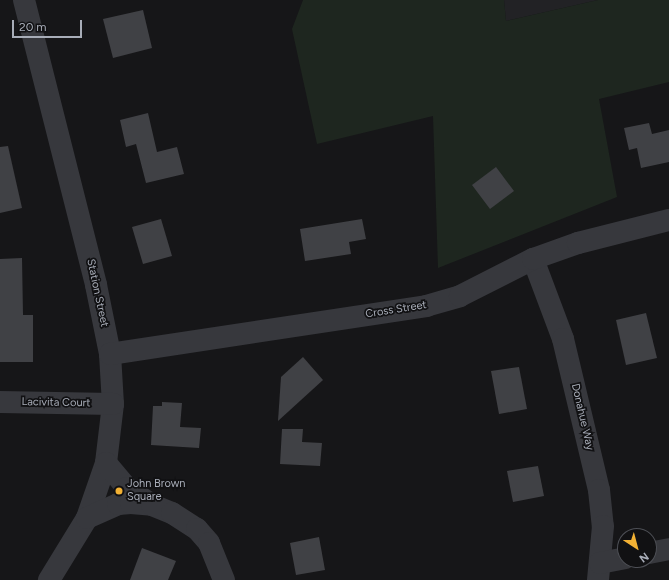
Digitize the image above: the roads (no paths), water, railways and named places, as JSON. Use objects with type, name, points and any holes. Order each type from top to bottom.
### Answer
[{"type":"street","name":"Station Street","points":[[24,0],[96,284],[110,354],[112,404],[106,463],[87,518],[49,580]]},
{"type":"street","name":"Cross Street","points":[[110,354],[426,306],[460,296],[533,259],[578,243],[669,220]]},
{"type":"street","name":"Donahue Way","points":[[533,259],[563,339],[599,490],[603,526],[599,572]]},
{"type":"street","name":"Lacivita Court","points":[[0,402],[112,404]]},
{"type":"street","points":[[106,463],[127,488],[152,505],[197,529],[209,543],[224,580]]},
{"type":"street","points":[[87,518],[118,504],[152,505]]},
{"type":"street","points":[[657,551],[669,549]]},
{"type":"street","points":[[599,572],[617,562]]},
{"type":"place","name":"John Brown Square","points":[[119,491]]}]
